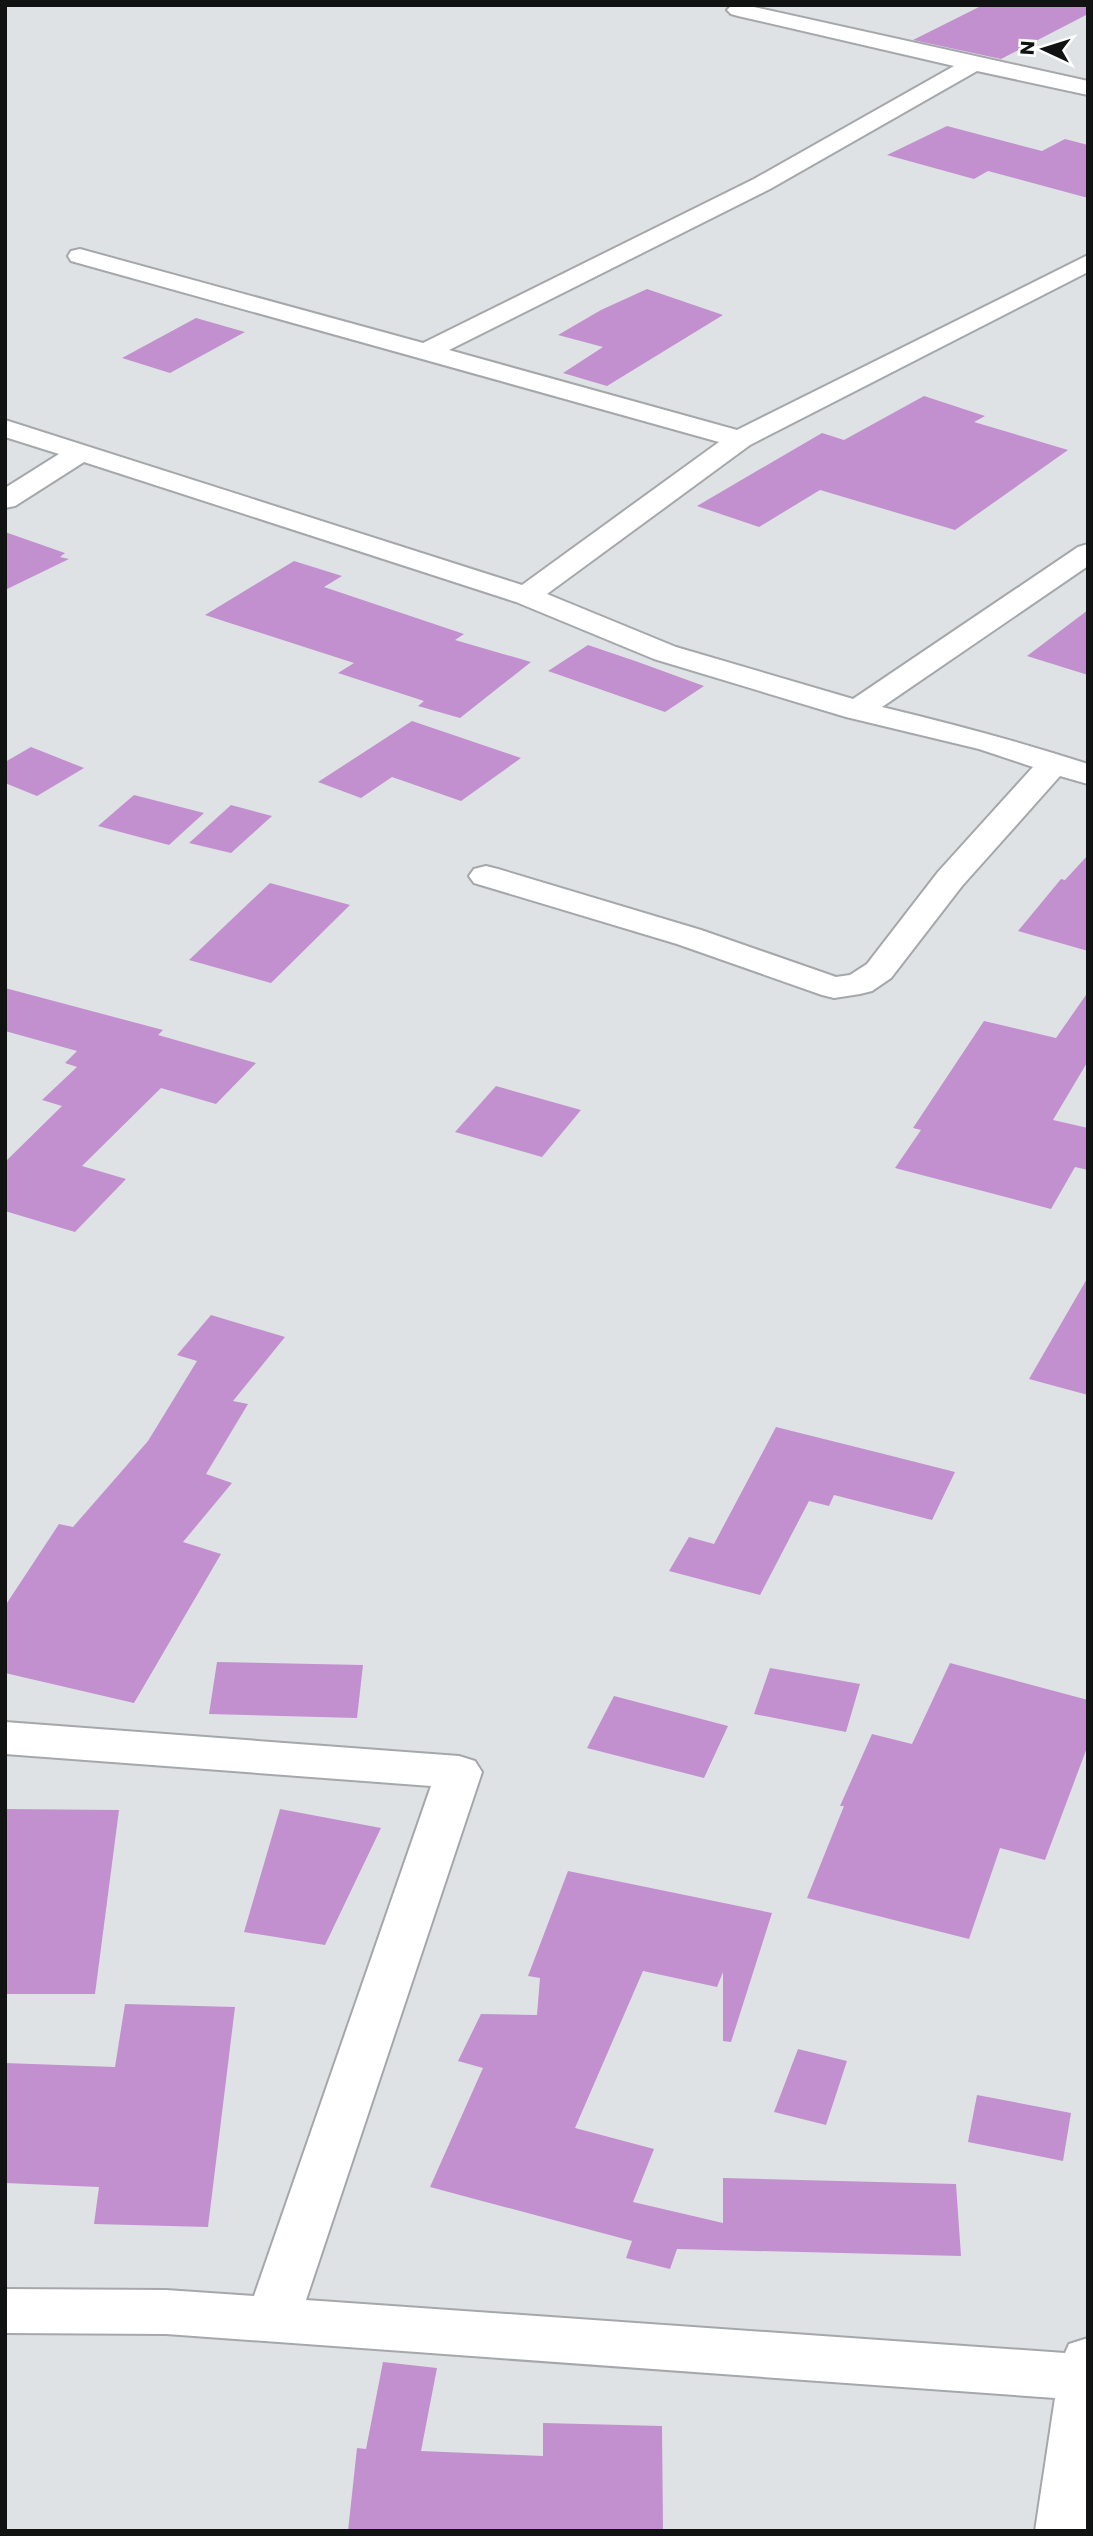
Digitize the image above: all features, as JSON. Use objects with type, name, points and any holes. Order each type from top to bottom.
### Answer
[{"type":"street","points":[[738,10],[1088,88]]},
{"type":"street","points":[[428,351],[762,184],[974,64]]},
{"type":"street","points":[[1061,81],[1079,66]]},
{"type":"street","points":[[80,256],[740,439]]},
{"type":"street","points":[[526,596],[740,439],[1088,262]]},
{"type":"street","points":[[5,428],[526,596],[665,653],[858,710],[989,742],[1088,775]]},
{"type":"street","points":[[5,500],[81,452]]},
{"type":"street","points":[[858,710],[1088,552]]},
{"type":"street","points":[[486,876],[689,937],[834,989],[860,984],[879,971],[950,879],[1055,762]]},
{"type":"street","points":[[5,1738],[459,1772],[273,2319]]},
{"type":"street","points":[[5,2311],[166,2312],[1086,2368],[1063,2531]]},
{"type":"building","points":[[983,5],[1088,5],[1088,14],[1001,59],[913,40]]},
{"type":"building","points":[[947,126],[1042,151],[1065,139],[1088,145],[1088,198],[988,171],[974,179],[887,155]]},
{"type":"building","points":[[647,289],[723,315],[607,386],[563,373],[603,347],[558,335],[601,310]]},
{"type":"building","points":[[196,318],[245,332],[170,373],[122,358]]},
{"type":"building","points":[[924,396],[985,416],[974,422],[1068,450],[955,530],[820,490],[759,527],[697,506],[822,433],[844,440]]},
{"type":"building","points":[[5,532],[65,553],[60,557],[69,559],[5,590]]},
{"type":"building","points":[[294,561],[342,576],[324,587],[464,634],[455,640],[531,662],[460,718],[418,706],[424,701],[338,673],[354,663],[205,615]]},
{"type":"building","points":[[1088,610],[1088,675],[1027,656]]},
{"type":"building","points":[[588,645],[704,686],[665,712],[548,671]]},
{"type":"building","points":[[412,721],[521,758],[461,801],[392,777],[361,798],[318,782]]},
{"type":"building","points":[[31,747],[84,768],[37,796],[5,783],[5,762]]},
{"type":"building","points":[[134,795],[204,813],[169,845],[98,826]]},
{"type":"building","points":[[231,805],[272,816],[231,853],[189,843]]},
{"type":"building","points":[[1088,855],[1088,951],[1018,931],[1061,879],[1065,880]]},
{"type":"building","points":[[270,883],[350,905],[271,983],[189,960]]},
{"type":"building","points":[[5,988],[163,1030],[158,1035],[256,1063],[216,1104],[161,1088],[82,1166],[126,1179],[75,1232],[5,1211],[5,1162],[62,1106],[42,1100],[77,1067],[65,1063],[77,1051],[5,1031]]},
{"type":"building","points":[[1088,992],[1088,1061],[1053,1120],[1088,1128],[1088,1170],[1075,1167],[1051,1209],[895,1168],[921,1130],[913,1128],[984,1021],[1056,1038]]},
{"type":"building","points":[[496,1086],[581,1110],[542,1157],[455,1132]]},
{"type":"building","points":[[1088,1277],[1088,1395],[1029,1379]]},
{"type":"building","points":[[211,1315],[285,1337],[233,1401],[248,1404],[206,1474],[232,1483],[183,1542],[221,1554],[134,1703],[5,1673],[5,1606],[59,1524],[73,1527],[148,1441],[197,1361],[177,1355]]},
{"type":"building","points":[[776,1427],[955,1472],[932,1520],[834,1495],[829,1506],[809,1501],[760,1595],[669,1571],[689,1537],[714,1544]]},
{"type":"building","points":[[217,1662],[363,1665],[357,1718],[209,1714]]},
{"type":"building","points":[[950,1663],[1088,1700],[1088,1745],[1045,1860],[1000,1848],[969,1939],[807,1898],[844,1806],[840,1806],[872,1734],[912,1744]]},
{"type":"building","points":[[770,1668],[860,1684],[846,1732],[754,1714]]},
{"type":"building","points":[[614,1696],[728,1726],[704,1778],[587,1748]]},
{"type":"building","points":[[5,1809],[119,1810],[95,1994],[5,1994]]},
{"type":"building","points":[[280,1809],[381,1828],[325,1945],[244,1932]]},
{"type":"building","points":[[568,1871],[772,1913],[731,2042],[723,2041],[723,1972],[717,1987],[643,1971],[575,2128],[654,2149],[633,2202],[723,2223],[723,2178],[956,2184],[961,2256],[677,2249],[670,2269],[626,2258],[632,2241],[430,2187],[483,2068],[458,2061],[481,2014],[537,2015],[540,1978],[528,1976]]},
{"type":"building","points":[[125,2004],[235,2007],[208,2227],[94,2224],[99,2187],[5,2183],[5,2063],[115,2067]]},
{"type":"building","points":[[798,2049],[847,2061],[826,2125],[774,2112]]},
{"type":"building","points":[[977,2095],[1071,2113],[1063,2161],[968,2142]]},
{"type":"building","points":[[383,2362],[437,2368],[421,2451],[543,2456],[543,2423],[662,2426],[663,2531],[348,2531],[357,2448],[366,2449]]}]
